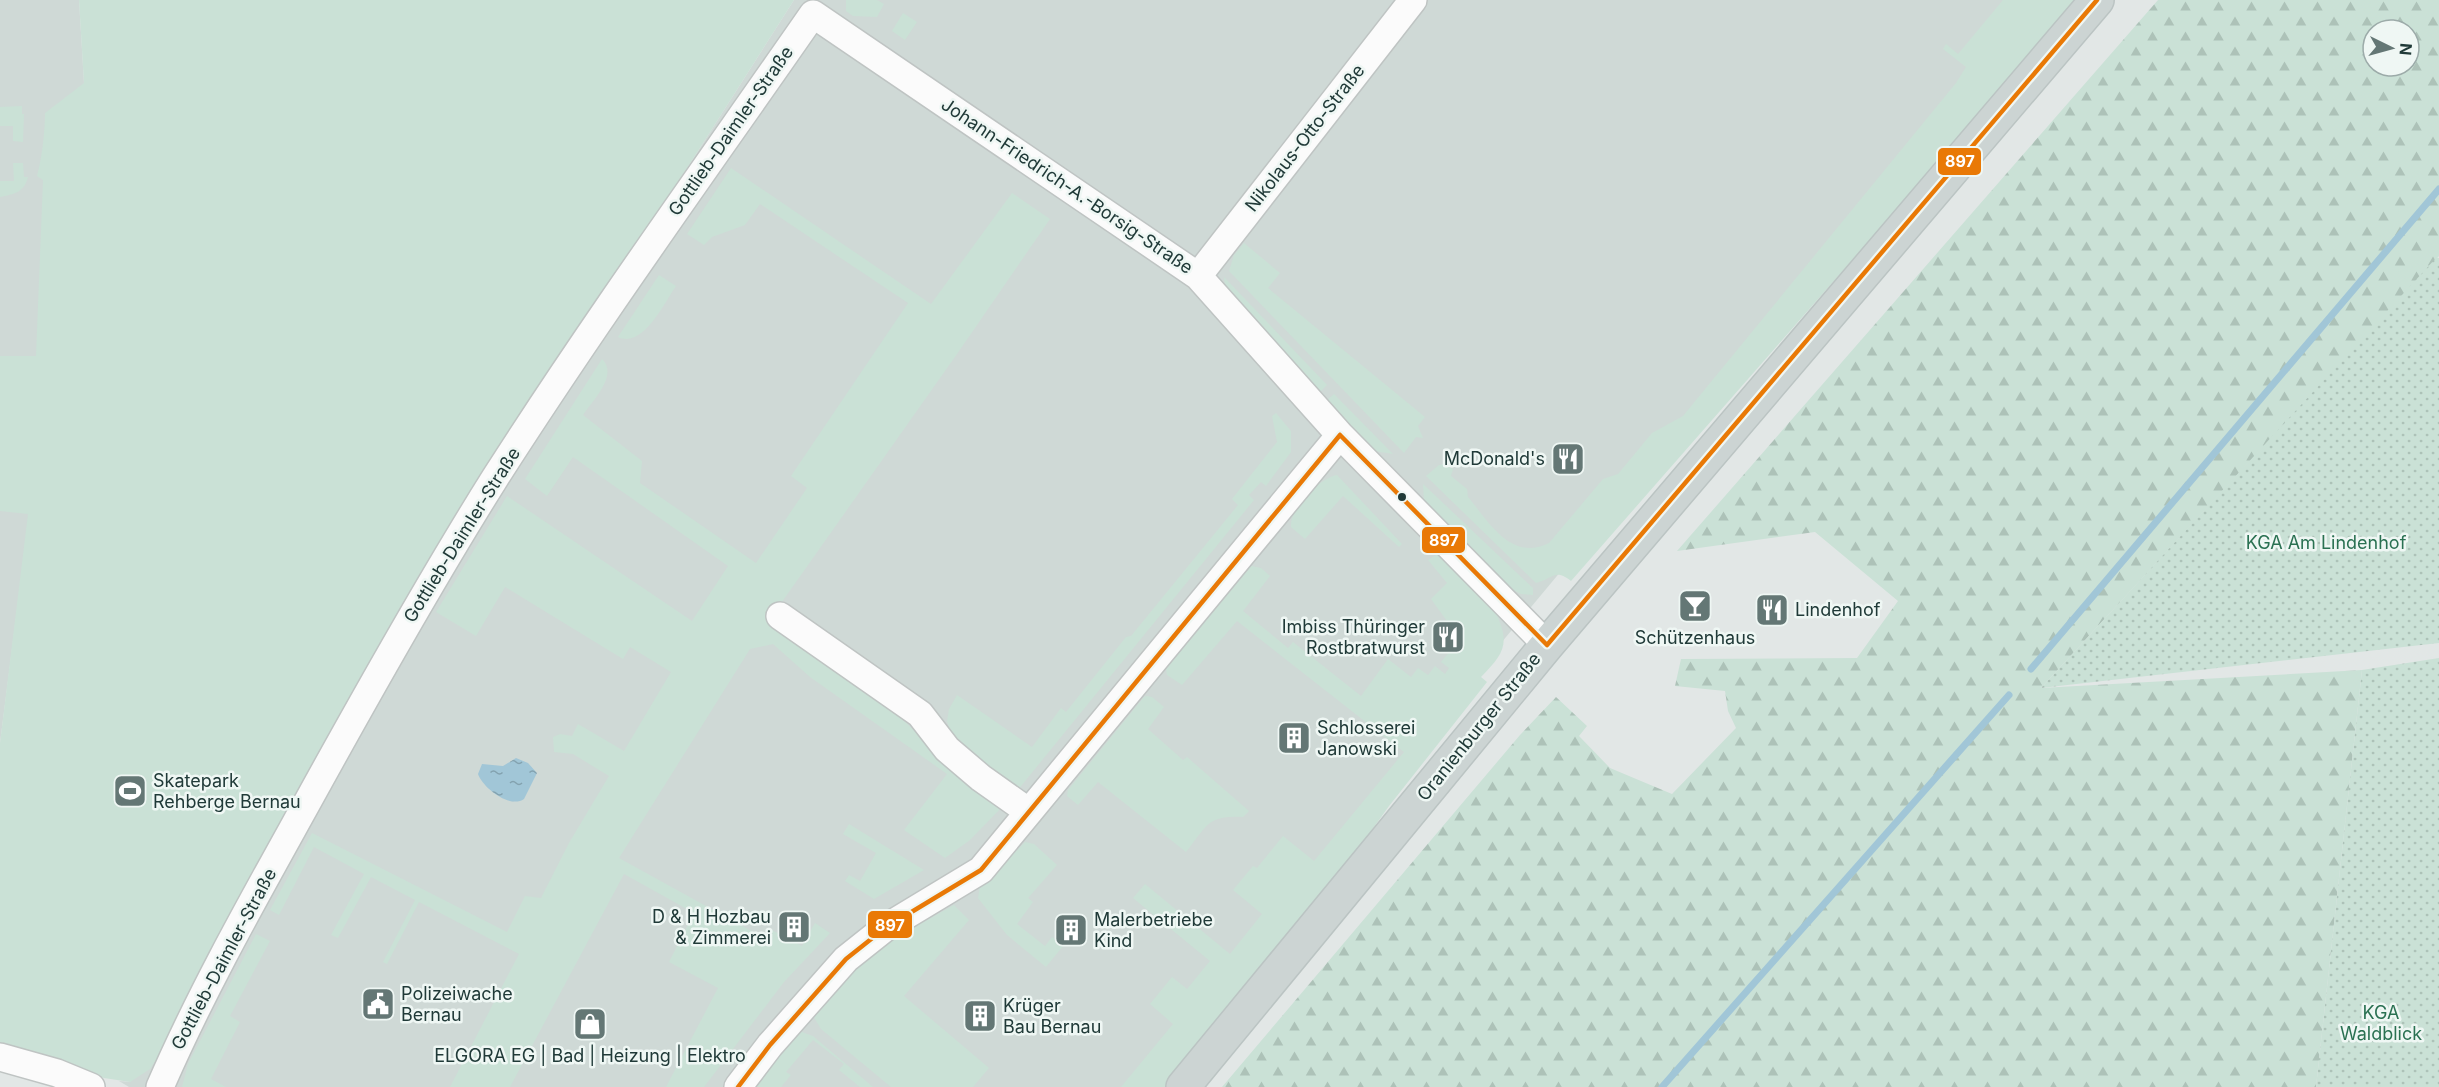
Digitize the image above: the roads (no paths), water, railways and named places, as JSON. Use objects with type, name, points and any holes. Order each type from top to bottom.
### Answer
[{"type":"main road","name":"Oranienburger Straße","points":[[1183,1087],[1546,645],[2097,0]]},
{"type":"street","name":"Nikolaus-Otto-Straße","points":[[1198,276],[1413,0]]},
{"type":"street","name":"Johann-Friedrich-A.-Borsig-Straße","points":[[813,14],[1198,276],[1340,435],[1546,645]]},
{"type":"street","name":"Gottlieb-Daimler-Straße","points":[[160,1087],[183,1033],[247,911],[405,626],[496,478],[619,292],[813,14]]},
{"type":"street","points":[[738,1087],[770,1045],[846,959],[885,928],[981,870],[1340,435]]},
{"type":"street","points":[[780,616],[920,714],[948,749],[981,778],[1029,812]]},
{"type":"street","points":[[0,1056],[57,1073],[92,1087]]},
{"type":"water","points":[[516,758],[528,763],[537,773],[524,799],[512,801],[491,791],[478,774],[482,764],[503,766]]},
{"type":"waterway","points":[[2031,669],[2439,189]]},
{"type":"waterway","points":[[1662,1087],[2009,695]]},
{"type":"place","name":"McDonald's","points":[[1568,459]]},
{"type":"place","name":"Schützenhaus","points":[[1695,606]]},
{"type":"place","name":"Lindenhof","points":[[1772,610]]},
{"type":"place","name":"Imbiss Thüringer Rostbratwurst","points":[[1448,637]]},
{"type":"place","name":"Schlosserei Janowski","points":[[1294,738]]},
{"type":"place","name":"Skatepark Rehberge Bernau","points":[[130,791]]},
{"type":"place","name":"D & H Hozbau & Zimmerei","points":[[794,927]]},
{"type":"place","name":"Malerbetriebe Kind","points":[[1071,930]]},
{"type":"place","name":"Polizeiwache Bernau","points":[[378,1004]]},
{"type":"place","name":"Krüger Bau Bernau","points":[[980,1016]]},
{"type":"place","name":"ELGORA EG | Bad | Heizung | Elektro","points":[[590,1024]]},
{"type":"park label","name":"KGA Am Lindenhof","points":[[2326,543]]},
{"type":"park label","name":"KGA Waldblick","points":[[2381,1023]]}]
